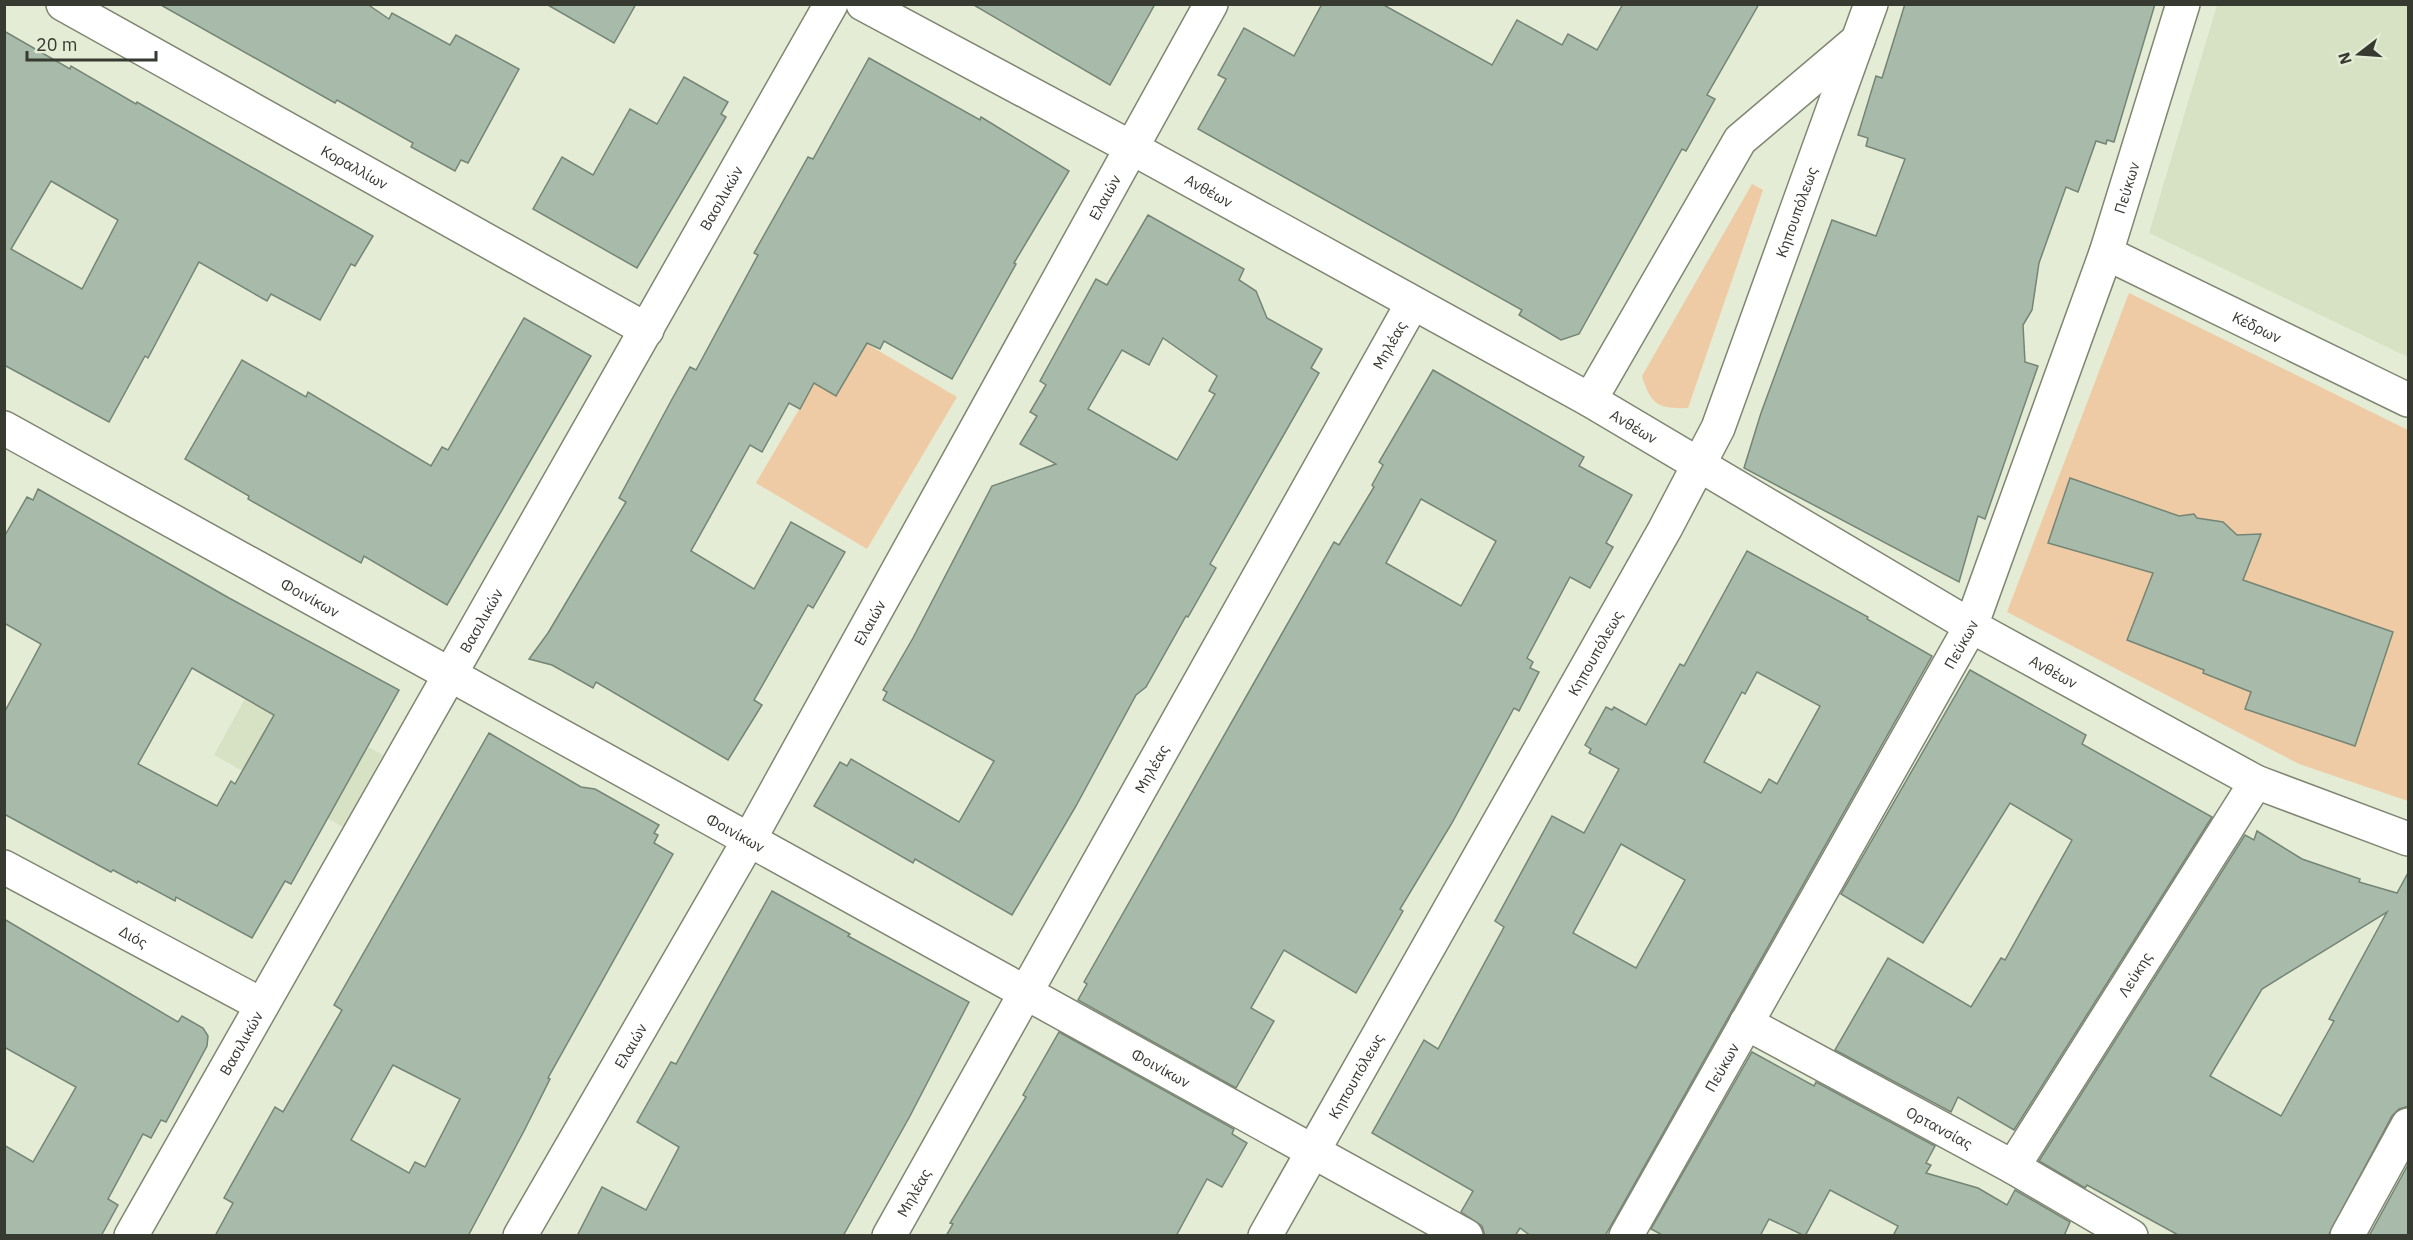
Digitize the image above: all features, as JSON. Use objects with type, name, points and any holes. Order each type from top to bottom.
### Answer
[{"type":"street","name":"Κοραλλίων","points":[[63,4],[646,330]]},
{"type":"street","name":"Βασιλικών","points":[[131,1236],[831,4]]},
{"type":"street","name":"Ανθέων","points":[[863,4],[1132,148],[1590,400],[1971,626],[2256,782],[2409,839]]},
{"type":"street","name":"Ελαιών","points":[[520,1236],[749,840],[1211,4]]},
{"type":"street","name":"Κηπουπόλεως","points":[[1265,1236],[1699,466],[1718,428],[1871,4]]},
{"type":"street","name":"Πεύκων","points":[[1626,1236],[1971,626],[2106,253],[2183,4]]},
{"type":"street","points":[[1590,400],[1740,140],[1859,39]]},
{"type":"street","name":"Κέδρων","points":[[2106,253],[2409,400]]},
{"type":"street","name":"Μηλέας","points":[[889,1236],[1024,991],[1412,304]]},
{"type":"street","name":"Φοινίκων","points":[[4,428],[1466,1236]]},
{"type":"street","name":"Λεύκης","points":[[2013,1167],[2256,782]]},
{"type":"street","name":"Διός","points":[[4,867],[262,1005]]},
{"type":"street","name":"Ορτανσίας","points":[[1746,1023],[2013,1167],[2131,1236]]},
{"type":"street","points":[[2347,1236],[2409,1125]]},
{"type":"shaded area","points":[[2217,5],[2408,5],[2408,357],[2149,233]]},
{"type":"shaded area","points":[[1752,184],[1763,190],[1688,408],[1663,406],[1653,399],[1642,376]]},
{"type":"shaded area","points":[[2129,293],[2408,430],[2408,801],[2299,764],[2007,612]]},
{"type":"shaded area","points":[[845,331],[957,397],[867,549],[756,483]]},
{"type":"shaded area","points":[[253,684],[383,755],[343,827],[214,755]]},
{"type":"building","points":[[159,4],[367,4],[389,19],[392,13],[450,45],[456,35],[519,69],[468,163],[461,160],[455,171],[411,147],[413,143],[337,100],[335,103]]},
{"type":"building","points":[[546,4],[636,4],[614,43]]},
{"type":"building","points":[[972,4],[1155,4],[1110,85]]},
{"type":"building","points":[[1322,4],[1382,4],[1492,65],[1517,20],[1562,45],[1568,34],[1597,50],[1623,4],[1759,4],[1707,95],[1715,99],[1686,151],[1682,149],[1579,334],[1561,340],[1519,315],[1522,310],[1198,129],[1226,79],[1218,75],[1244,28],[1294,56]]},
{"type":"building","points":[[1905,4],[2155,4],[2114,142],[2107,140],[2106,144],[2096,141],[2078,192],[2066,187],[2039,263],[2032,310],[2023,325],[2025,362],[2038,366],[1985,519],[1978,516],[1959,582],[1744,468],[1761,413],[1832,220],[1876,236],[1905,159],[1866,146],[1868,138],[1858,135],[1876,76],[1882,78]]},
{"type":"building","points":[[4,31],[70,69],[71,66],[136,104],[137,102],[373,236],[355,266],[351,264],[320,320],[271,294],[267,301],[199,262],[148,358],[145,356],[109,422],[4,365]],"holes":[[[51,181],[118,220],[82,289],[11,249]]]},
{"type":"building","points":[[869,58],[980,120],[981,117],[1069,171],[1014,263],[1016,264],[952,379],[884,341],[880,349],[867,343],[836,396],[814,383],[800,409],[789,403],[762,452],[750,445],[691,551],[754,589],[791,522],[845,552],[813,608],[808,605],[754,700],[762,705],[728,760],[596,682],[593,688],[552,665],[529,659],[548,633],[626,502],[619,498],[671,401],[690,367],[696,370],[758,255],[754,253],[808,157],[813,159]]},
{"type":"building","points":[[684,77],[728,102],[721,114],[726,117],[637,268],[533,209],[562,157],[593,175],[630,109],[657,124]]},
{"type":"building","points":[[1148,215],[1244,269],[1239,280],[1256,291],[1267,318],[1322,349],[1311,368],[1319,373],[1210,564],[1216,568],[1146,687],[1136,695],[1076,806],[1012,915],[915,859],[913,863],[814,806],[840,762],[847,766],[851,759],[959,822],[994,761],[883,700],[887,692],[883,690],[913,638],[992,486],[1056,464],[1020,444],[1037,416],[1030,412],[1046,385],[1040,381],[1096,279],[1107,285]],"holes":[[[1163,338],[1217,376],[1209,391],[1215,394],[1177,460],[1088,409],[1122,350],[1149,365]]]},
{"type":"building","points":[[524,318],[591,356],[447,605],[364,556],[361,563],[248,499],[249,496],[185,459],[242,360],[306,397],[308,392],[431,466],[442,447],[448,450]]},
{"type":"building","points":[[1433,370],[1584,457],[1579,466],[1632,495],[1606,543],[1613,547],[1590,588],[1570,577],[1527,658],[1533,662],[1530,668],[1539,672],[1519,711],[1514,708],[1452,823],[1400,909],[1403,911],[1356,993],[1284,950],[1251,1008],[1274,1021],[1236,1088],[1078,1000],[1087,984],[1084,982],[1334,542],[1339,545],[1374,487],[1372,485],[1383,465],[1379,462]],"holes":[[[1421,499],[1496,541],[1461,606],[1386,563]]]},
{"type":"building","points":[[2070,478],[2179,516],[2194,514],[2197,518],[2223,522],[2237,535],[2261,534],[2243,580],[2393,632],[2355,746],[2245,709],[2251,692],[2203,673],[2204,670],[2127,640],[2153,573],[2048,543]]},
{"type":"building","points":[[38,489],[229,598],[399,690],[291,884],[285,881],[252,938],[176,897],[175,901],[138,881],[137,883],[113,870],[111,872],[4,814],[4,713],[41,644],[4,623],[4,537],[27,497],[33,500]],"holes":[[[192,668],[274,715],[235,784],[231,781],[217,806],[138,764]]]},
{"type":"building","points":[[1747,551],[1868,617],[1867,619],[1932,656],[1605,1236],[1531,1236],[1520,1228],[1515,1236],[1485,1236],[1482,1226],[1461,1212],[1473,1191],[1372,1133],[1424,1040],[1438,1049],[1504,927],[1495,921],[1552,816],[1584,833],[1619,769],[1589,753],[1591,749],[1585,745],[1606,707],[1612,710],[1614,707],[1646,725],[1680,664],[1684,666]],"holes":[[[1757,672],[1820,706],[1777,784],[1769,779],[1761,793],[1704,762],[1742,692],[1745,694]],[[1621,844],[1685,880],[1636,968],[1573,933]]]},
{"type":"building","points":[[1970,670],[2086,735],[2082,744],[2212,817],[2014,1130],[1958,1097],[1951,1112],[1835,1050],[1888,958],[1971,1007],[2001,958],[2005,960],[2072,840],[2010,803],[1923,943],[1841,894]]},
{"type":"building","points":[[489,733],[581,787],[595,789],[659,825],[654,833],[658,835],[654,843],[673,854],[548,1078],[550,1079],[524,1131],[468,1236],[215,1236],[233,1203],[224,1198],[275,1107],[283,1112],[342,1010],[334,1005]],"holes":[[[393,1065],[460,1099],[425,1167],[415,1162],[409,1173],[351,1140]]]},
{"type":"building","points":[[2257,831],[2302,859],[2360,879],[2359,882],[2397,893],[2409,871],[2409,1106],[2399,1109],[2392,1116],[2328,1236],[2180,1236],[2087,1185],[2085,1188],[2039,1161],[2245,835],[2254,840]],"holes":[[[2387,912],[2329,1019],[2334,1021],[2281,1116],[2210,1076],[2262,989]]]},
{"type":"building","points":[[772,891],[850,934],[848,936],[969,1002],[910,1116],[843,1236],[577,1236],[602,1187],[646,1210],[679,1147],[637,1122],[671,1062],[676,1064]]},
{"type":"building","points":[[4,919],[178,1022],[182,1016],[203,1028],[208,1036],[207,1046],[166,1122],[161,1120],[151,1138],[143,1134],[108,1199],[118,1205],[101,1236],[4,1236],[4,1145],[33,1162],[76,1087],[4,1047]]},
{"type":"building","points":[[1059,1032],[1234,1129],[1232,1134],[1247,1143],[1222,1187],[1207,1179],[1176,1236],[946,1236],[953,1224],[950,1223],[1026,1097],[1023,1095]]},
{"type":"building","points":[[1752,1052],[1814,1086],[1816,1082],[1935,1146],[1926,1163],[1931,1165],[1926,1173],[1978,1188],[2007,1205],[2015,1190],[2070,1222],[2064,1236],[1893,1236],[1898,1226],[1830,1190],[1805,1236],[1769,1219],[1760,1236],[1664,1236],[1651,1229]]},
{"type":"building","points":[[2409,1163],[2409,1236],[2369,1236]]}]
